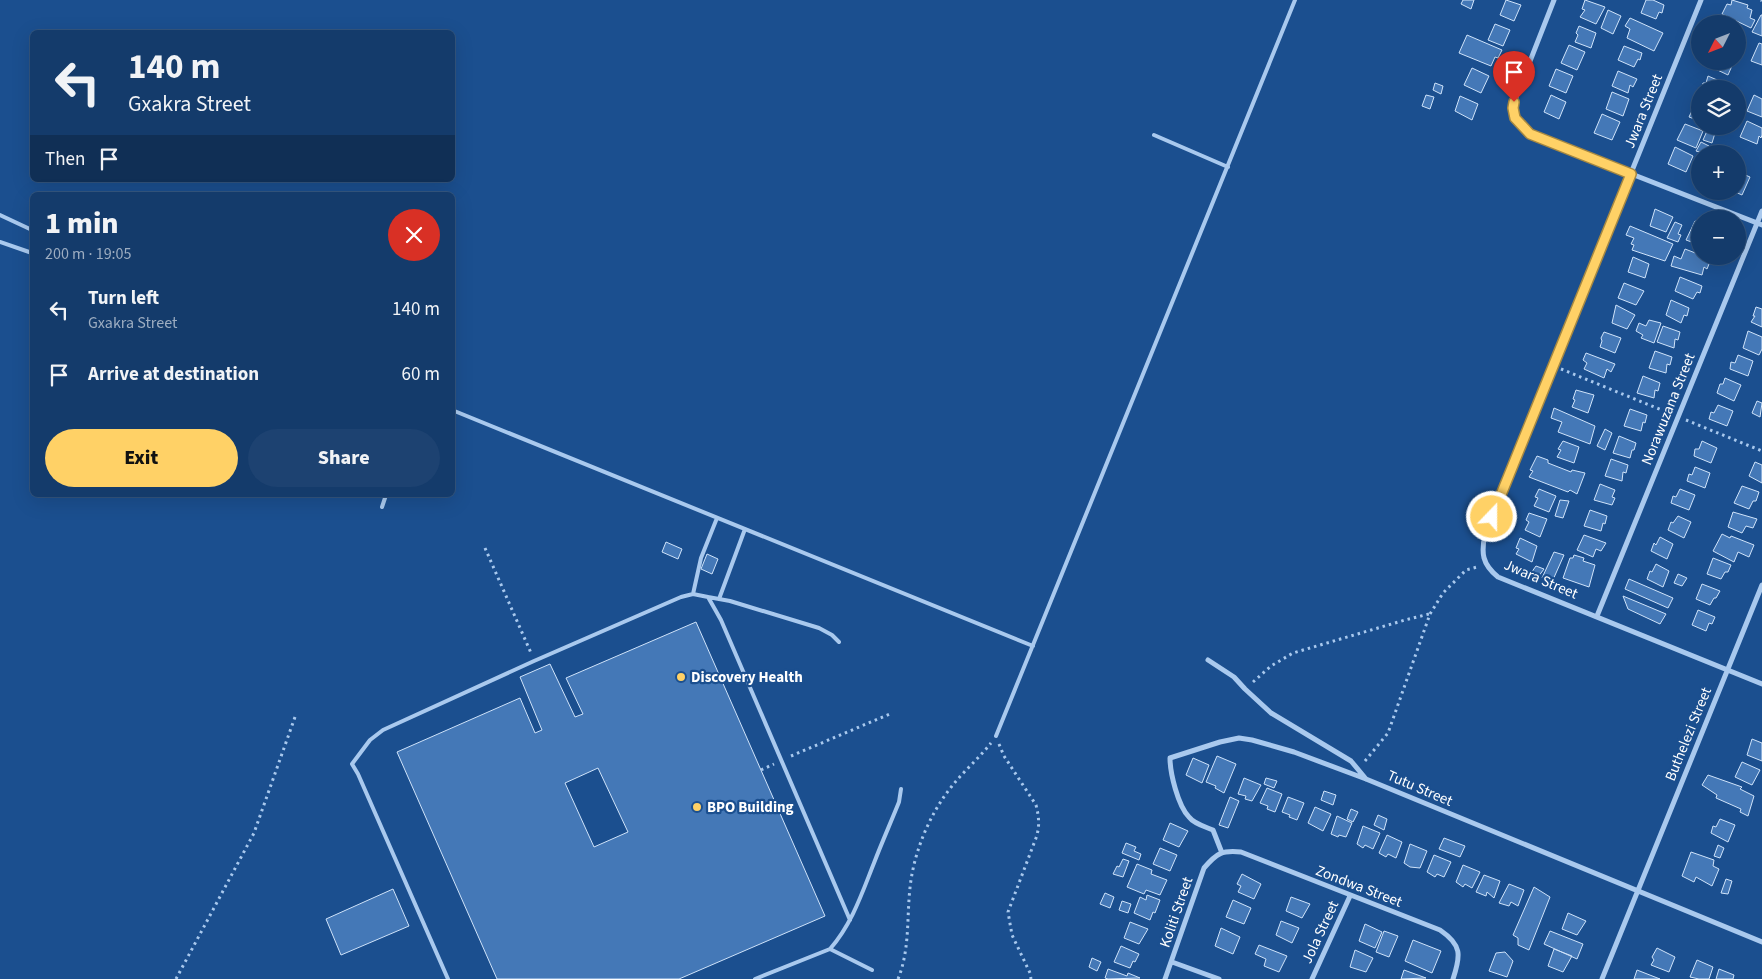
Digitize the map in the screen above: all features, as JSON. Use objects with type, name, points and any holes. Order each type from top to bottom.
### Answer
[{"type":"street","points":[[1554,0],[1515,96],[1513,108],[1515,118],[1530,134],[1760,224]]},
{"type":"street","name":"Jwara Street","points":[[1701,0],[1485,534],[1482,555],[1486,564],[1498,577],[1762,684]]},
{"type":"street","name":"Norawuzana Street","points":[[1597,616],[1760,224],[1762,211]]},
{"type":"street","name":"Buthelezi Street","points":[[1602,979],[1762,585]]},
{"type":"street","points":[[1208,660],[1234,676],[1244,689],[1271,713],[1351,761],[1366,779]]},
{"type":"street","name":"Tutu Street","points":[[1222,853],[1213,830],[1190,819],[1184,812],[1170,767],[1170,758],[1220,742],[1240,738],[1294,752],[1366,779],[1762,942]]},
{"type":"street","name":"Zondwa Street","points":[[1215,856],[1228,851],[1242,852],[1440,930],[1454,941],[1458,950],[1458,962],[1453,979]]},
{"type":"street","name":"Koliti Street","points":[[1165,979],[1204,868],[1215,856]]},
{"type":"street","name":"Jola Street","points":[[1312,979],[1350,896]]},
{"type":"street","points":[[1172,962],[1219,979]]},
{"type":"lane","points":[[996,736],[1295,0]]},
{"type":"lane","points":[[1154,135],[1228,166]]},
{"type":"lane","points":[[0,215],[30,229]]},
{"type":"lane","points":[[0,242],[30,252]]},
{"type":"lane","points":[[455,411],[1034,646]]},
{"type":"lane","points":[[382,507],[385,497]]},
{"type":"lane","points":[[693,594],[701,558],[717,518]]},
{"type":"lane","points":[[719,598],[745,529]]},
{"type":"lane","points":[[448,979],[352,764],[370,740],[383,730],[534,661],[681,597],[693,594],[719,598],[819,628],[832,635],[838,642]]},
{"type":"lane","points":[[708,597],[721,620],[850,920]]},
{"type":"lane","points":[[755,979],[830,949],[846,930],[899,802],[901,789]]},
{"type":"lane","points":[[830,949],[872,970]]},
{"type":"path","points":[[1554,366],[1762,451]]},
{"type":"path","points":[[485,548],[534,661]]},
{"type":"path","points":[[1358,769],[1388,733],[1430,614],[1443,593],[1466,570],[1486,564]]},
{"type":"path","points":[[1244,689],[1271,666],[1293,653],[1430,614]]},
{"type":"path","points":[[761,770],[892,713]]},
{"type":"path","points":[[176,979],[254,833],[295,717]]},
{"type":"path","points":[[898,979],[905,955],[908,934],[912,878],[923,839],[936,810],[952,786],[996,736],[1004,756],[1036,805],[1038,814],[1040,828],[1008,912],[1012,935],[1031,979]]},
{"type":"building","points":[[1463,0],[1474,0],[1471,9],[1461,4]]},
{"type":"building","points":[[1506,0],[1521,5],[1514,21],[1500,15]]},
{"type":"building","points":[[1585,0],[1605,7],[1596,24],[1580,17],[1585,10],[1582,9]]},
{"type":"building","points":[[1646,0],[1653,0],[1664,5],[1662,13],[1659,12],[1656,19],[1641,13]]},
{"type":"building","points":[[1732,0],[1748,5],[1747,8],[1752,10],[1750,18],[1755,20],[1751,28],[1746,26],[1746,15],[1722,14],[1727,4],[1731,5]]},
{"type":"building","points":[[1608,10],[1621,16],[1613,34],[1601,28]]},
{"type":"building","points":[[1762,15],[1762,36],[1752,32]]},
{"type":"building","points":[[1630,18],[1663,33],[1654,51],[1627,38],[1630,29],[1625,26]]},
{"type":"building","points":[[1495,24],[1510,30],[1503,46],[1488,40]]},
{"type":"building","points":[[1579,26],[1596,33],[1591,48],[1575,42]]},
{"type":"building","points":[[1467,35],[1502,50],[1498,58],[1495,57],[1491,66],[1459,53]]},
{"type":"building","points":[[1759,43],[1762,44],[1762,65],[1751,61]]},
{"type":"building","points":[[1569,45],[1585,52],[1577,70],[1561,63]]},
{"type":"building","points":[[1624,46],[1642,53],[1640,60],[1638,59],[1634,67],[1618,60]]},
{"type":"building","points":[[1472,68],[1489,76],[1481,93],[1464,85]]},
{"type":"building","points":[[1556,69],[1573,76],[1566,93],[1549,86]]},
{"type":"building","points":[[1717,70],[1730,70],[1728,75]]},
{"type":"building","points":[[1618,71],[1637,79],[1633,87],[1630,85],[1628,93],[1612,86]]},
{"type":"building","points":[[1708,76],[1717,80],[1707,80]]},
{"type":"building","points":[[1435,83],[1443,86],[1441,94],[1433,90]]},
{"type":"building","points":[[1612,92],[1629,99],[1623,116],[1606,109]]},
{"type":"building","points":[[1426,95],[1434,97],[1430,109],[1422,106]]},
{"type":"building","points":[[1551,95],[1566,102],[1559,119],[1544,112]]},
{"type":"building","points":[[1754,95],[1762,99],[1762,117],[1747,111]]},
{"type":"building","points":[[1460,96],[1478,104],[1472,120],[1455,111]]},
{"type":"building","points":[[1602,114],[1620,122],[1612,140],[1594,133]]},
{"type":"building","points":[[1747,121],[1762,128],[1762,135],[1761,138],[1759,136],[1757,144],[1740,137],[1741,135],[1746,135]]},
{"type":"building","points":[[1685,124],[1691,126],[1691,135],[1701,135],[1697,145],[1691,146],[1677,140]]},
{"type":"building","points":[[1705,135],[1714,135],[1712,143],[1703,140]]},
{"type":"building","points":[[1675,147],[1691,155],[1691,161],[1686,172],[1668,164]]},
{"type":"building","points":[[1746,175],[1750,177],[1746,186]]},
{"type":"building","points":[[1655,209],[1673,217],[1666,232],[1650,226]]},
{"type":"building","points":[[1675,222],[1682,225],[1678,234],[1681,235],[1678,242],[1667,238]]},
{"type":"building","points":[[1630,226],[1673,244],[1665,261],[1632,250],[1634,245],[1631,244],[1634,238],[1626,235]]},
{"type":"building","points":[[1691,229],[1691,242],[1686,240]]},
{"type":"building","points":[[1685,249],[1691,251],[1691,265],[1709,265],[1707,269],[1704,267],[1702,275],[1671,266],[1674,256],[1681,259]]},
{"type":"building","points":[[1633,257],[1649,264],[1645,278],[1628,272]]},
{"type":"building","points":[[1680,277],[1702,286],[1700,293],[1697,292],[1693,299],[1675,291]]},
{"type":"building","points":[[1624,283],[1644,291],[1636,305],[1618,298]]},
{"type":"building","points":[[1671,300],[1689,308],[1687,316],[1684,315],[1681,323],[1666,315]]},
{"type":"building","points":[[1616,305],[1635,315],[1627,329],[1612,323]]},
{"type":"building","points":[[1756,307],[1762,309],[1762,327],[1751,322],[1755,316],[1753,316]]},
{"type":"building","points":[[1649,320],[1661,323],[1654,343],[1641,338],[1643,335],[1636,331],[1639,323],[1646,326]]},
{"type":"building","points":[[1663,326],[1680,332],[1678,340],[1675,339],[1674,348],[1657,342]]},
{"type":"building","points":[[1748,331],[1762,337],[1762,349],[1759,355],[1743,348]]},
{"type":"building","points":[[1604,332],[1621,338],[1615,353],[1600,347]]},
{"type":"building","points":[[1655,351],[1672,357],[1670,365],[1667,364],[1666,373],[1649,368]]},
{"type":"building","points":[[1586,353],[1615,364],[1611,372],[1607,369],[1604,378],[1584,369],[1587,363],[1583,360]]},
{"type":"building","points":[[1738,355],[1753,361],[1748,376],[1730,369],[1731,362],[1735,363]]},
{"type":"building","points":[[1643,376],[1660,383],[1658,391],[1655,390],[1654,398],[1637,393]]},
{"type":"building","points":[[1725,378],[1741,385],[1734,401],[1717,393],[1720,384],[1723,384]]},
{"type":"building","points":[[1576,390],[1594,395],[1588,413],[1572,407]]},
{"type":"building","points":[[1757,401],[1762,403],[1760,417],[1752,413]]},
{"type":"building","points":[[1718,405],[1733,411],[1727,426],[1709,419],[1711,412],[1714,413]]},
{"type":"building","points":[[1554,408],[1595,426],[1590,444],[1558,432],[1562,422],[1551,418]]},
{"type":"building","points":[[1630,409],[1647,415],[1641,431],[1624,426]]},
{"type":"building","points":[[1605,429],[1612,433],[1605,450],[1597,446]]},
{"type":"building","points":[[1619,436],[1636,443],[1630,458],[1613,453]]},
{"type":"building","points":[[1563,441],[1579,447],[1574,463],[1557,457],[1561,450],[1558,449]]},
{"type":"building","points":[[1702,441],[1717,448],[1711,463],[1694,456],[1695,449],[1699,449]]},
{"type":"building","points":[[1537,456],[1548,460],[1548,463],[1571,472],[1572,470],[1585,473],[1577,494],[1529,477],[1533,471],[1530,470]]},
{"type":"building","points":[[1611,459],[1628,465],[1626,473],[1623,472],[1622,481],[1605,476]]},
{"type":"building","points":[[1755,462],[1762,465],[1762,483],[1749,476]]},
{"type":"building","points":[[1695,467],[1710,473],[1705,488],[1687,481],[1689,474],[1692,475]]},
{"type":"building","points":[[1600,484],[1615,490],[1612,497],[1615,498],[1612,505],[1594,500]]},
{"type":"building","points":[[1742,486],[1759,492],[1756,501],[1753,501],[1749,509],[1734,503]]},
{"type":"building","points":[[1539,489],[1556,496],[1549,512],[1534,506],[1538,498],[1535,497]]},
{"type":"building","points":[[1680,489],[1695,495],[1689,510],[1671,503],[1673,496],[1676,497]]},
{"type":"building","points":[[1560,500],[1569,501],[1563,518],[1555,516]]},
{"type":"building","points":[[1590,510],[1607,516],[1601,531],[1584,526]]},
{"type":"building","points":[[1733,512],[1757,519],[1753,528],[1746,526],[1742,533],[1728,527]]},
{"type":"building","points":[[1529,513],[1547,519],[1540,537],[1525,530],[1529,522],[1526,520]]},
{"type":"building","points":[[1678,516],[1691,522],[1684,538],[1668,530],[1671,522],[1673,523]]},
{"type":"building","points":[[1722,534],[1754,545],[1749,557],[1738,552],[1734,562],[1713,551]]},
{"type":"building","points":[[1584,535],[1606,543],[1601,551],[1596,549],[1593,557],[1577,550]]},
{"type":"building","points":[[1660,537],[1673,544],[1667,559],[1651,551],[1654,543],[1656,545]]},
{"type":"building","points":[[1520,538],[1537,546],[1532,562],[1516,554],[1519,549],[1516,548]]},
{"type":"building","points":[[666,542],[682,549],[678,559],[662,552]]},
{"type":"building","points":[[1554,552],[1564,555],[1552,582],[1542,578]]},
{"type":"building","points":[[707,554],[718,559],[712,574],[701,569]]},
{"type":"building","points":[[1574,555],[1584,558],[1583,561],[1595,565],[1589,587],[1563,578],[1570,558],[1573,558]]},
{"type":"building","points":[[1713,558],[1731,565],[1728,572],[1725,572],[1721,579],[1707,574]]},
{"type":"building","points":[[1656,564],[1669,571],[1663,587],[1647,579],[1650,571],[1652,572]]},
{"type":"building","points":[[1536,566],[1544,569],[1538,577],[1531,573]]},
{"type":"building","points":[[1678,574],[1687,578],[1682,586],[1674,583]]},
{"type":"building","points":[[1629,579],[1673,598],[1668,608],[1625,589]]},
{"type":"building","points":[[1702,584],[1720,591],[1710,605],[1696,599]]},
{"type":"building","points":[[1623,596],[1666,614],[1660,624],[1628,609]]},
{"type":"building","points":[[1698,610],[1715,617],[1712,624],[1709,623],[1706,631],[1692,625]]},
{"type":"building","name":"BPO Building","points":[[696,622],[825,916],[679,979],[497,979],[397,752],[520,698],[535,733],[542,730],[520,677],[550,664],[575,717],[583,714],[566,678]],"holes":[[[598,768],[628,832],[594,847],[565,783]]]},
{"type":"building","points":[[1752,739],[1762,743],[1762,761],[1747,755]]},
{"type":"building","points":[[1217,756],[1236,764],[1224,793],[1215,788],[1216,786],[1206,782]]},
{"type":"building","points":[[1193,758],[1209,765],[1202,783],[1186,775]]},
{"type":"building","points":[[1742,762],[1760,770],[1752,785],[1735,777]]},
{"type":"building","points":[[1708,775],[1742,787],[1740,789],[1754,796],[1748,816],[1740,812],[1741,809],[1716,798],[1717,795],[1702,785]]},
{"type":"building","points":[[1244,778],[1261,785],[1252,801],[1245,799],[1246,796],[1238,794]]},
{"type":"building","points":[[1266,778],[1277,781],[1274,788],[1264,784]]},
{"type":"building","points":[[1267,788],[1282,794],[1275,812],[1267,809],[1268,806],[1260,803]]},
{"type":"building","points":[[1324,791],[1336,795],[1333,805],[1321,800]]},
{"type":"building","points":[[1230,797],[1239,801],[1228,828],[1219,825]]},
{"type":"building","points":[[1288,797],[1304,803],[1297,820],[1282,812]]},
{"type":"building","points":[[1315,807],[1331,814],[1323,831],[1308,823]]},
{"type":"building","points":[[1351,809],[1358,812],[1353,822],[1347,819]]},
{"type":"building","points":[[1378,815],[1387,819],[1384,830],[1374,825]]},
{"type":"building","points":[[1337,816],[1352,823],[1346,837],[1339,835],[1338,837],[1331,834]]},
{"type":"building","points":[[1720,819],[1735,825],[1728,842],[1711,833],[1713,826],[1716,827]]},
{"type":"building","points":[[1170,823],[1188,831],[1179,847],[1163,840]]},
{"type":"building","points":[[1363,826],[1380,833],[1373,849],[1365,845],[1363,848],[1357,844]]},
{"type":"building","points":[[1387,835],[1402,842],[1396,858],[1388,854],[1386,857],[1379,853]]},
{"type":"building","points":[[1444,838],[1465,846],[1460,857],[1439,849]]},
{"type":"building","points":[[1126,843],[1136,847],[1134,851],[1141,854],[1139,860],[1122,853]]},
{"type":"building","points":[[1410,844],[1427,851],[1420,868],[1410,867],[1404,863]]},
{"type":"building","points":[[1718,845],[1724,848],[1720,858],[1714,856]]},
{"type":"building","points":[[1160,848],[1177,855],[1170,871],[1153,864]]},
{"type":"building","points":[[1691,852],[1714,860],[1713,866],[1719,869],[1712,886],[1696,877],[1694,882],[1682,876]]},
{"type":"building","points":[[1434,855],[1451,862],[1444,877],[1437,874],[1435,877],[1427,872]]},
{"type":"building","points":[[1123,859],[1129,861],[1123,877],[1113,874],[1117,866],[1119,867]]},
{"type":"building","points":[[1137,864],[1152,870],[1151,874],[1167,880],[1160,895],[1146,890],[1144,894],[1127,887]]},
{"type":"building","points":[[1463,865],[1480,872],[1472,888],[1465,884],[1463,887],[1456,882]]},
{"type":"building","points":[[1242,874],[1261,884],[1254,899],[1238,892],[1241,886],[1237,884]]},
{"type":"building","points":[[1484,875],[1500,881],[1494,898],[1487,892],[1486,896],[1476,892]]},
{"type":"building","points":[[1726,879],[1732,881],[1728,894],[1721,893]]},
{"type":"building","points":[[1509,884],[1524,890],[1518,906],[1511,902],[1509,906],[1499,903]]},
{"type":"building","points":[[1534,887],[1550,897],[1529,950],[1518,945],[1518,938],[1513,935]]},
{"type":"building","points":[[393,889],[409,926],[341,955],[326,919]]},
{"type":"building","points":[[1105,893],[1114,897],[1110,908],[1100,904]]},
{"type":"building","points":[[1147,895],[1160,900],[1150,920],[1134,913],[1140,897],[1146,900]]},
{"type":"building","points":[[1291,897],[1310,904],[1302,918],[1286,911]]},
{"type":"building","points":[[1233,900],[1251,908],[1244,924],[1226,917]]},
{"type":"building","points":[[1122,901],[1131,904],[1128,913],[1119,910]]},
{"type":"building","points":[[1568,913],[1586,921],[1577,935],[1562,929]]},
{"type":"building","points":[[1281,921],[1299,928],[1292,943],[1276,935]]},
{"type":"building","points":[[1130,922],[1148,929],[1139,944],[1124,938]]},
{"type":"building","points":[[1365,924],[1382,932],[1375,948],[1359,941]]},
{"type":"building","points":[[1221,928],[1240,937],[1233,954],[1215,946]]},
{"type":"building","points":[[1384,931],[1398,936],[1389,957],[1376,952]]},
{"type":"building","points":[[1550,931],[1583,944],[1577,959],[1544,944]]},
{"type":"building","points":[[1413,940],[1441,951],[1432,973],[1405,961]]},
{"type":"building","points":[[1259,945],[1287,956],[1279,972],[1264,966],[1266,959],[1255,954]]},
{"type":"building","points":[[1121,946],[1139,954],[1130,968],[1114,962]]},
{"type":"building","points":[[1657,948],[1675,957],[1669,972],[1651,965],[1654,960],[1652,957]]},
{"type":"building","points":[[1554,949],[1572,956],[1563,972],[1548,966]]},
{"type":"building","points":[[1355,950],[1373,958],[1366,972],[1350,967]]},
{"type":"building","points":[[1505,952],[1513,961],[1507,977],[1489,971],[1496,953]]},
{"type":"building","points":[[1092,958],[1101,962],[1097,971],[1089,967]]},
{"type":"building","points":[[1697,960],[1713,967],[1709,979],[1690,977]]},
{"type":"building","points":[[1108,969],[1127,976],[1128,973],[1140,978],[1108,979],[1105,978]]},
{"type":"building","points":[[1719,969],[1734,975],[1733,979],[1716,979]]},
{"type":"building","points":[[1404,970],[1426,978],[1401,979]]},
{"type":"building","points":[[1637,970],[1660,979],[1634,979]]},
{"type":"place","name":"Discovery Health","points":[[681,677]]},
{"type":"place","name":"BPO Building","points":[[697,807]]},
{"type":"route","points":[[1492,517],[1631,174],[1530,134],[1515,118],[1513,113],[1514,102]]}]
